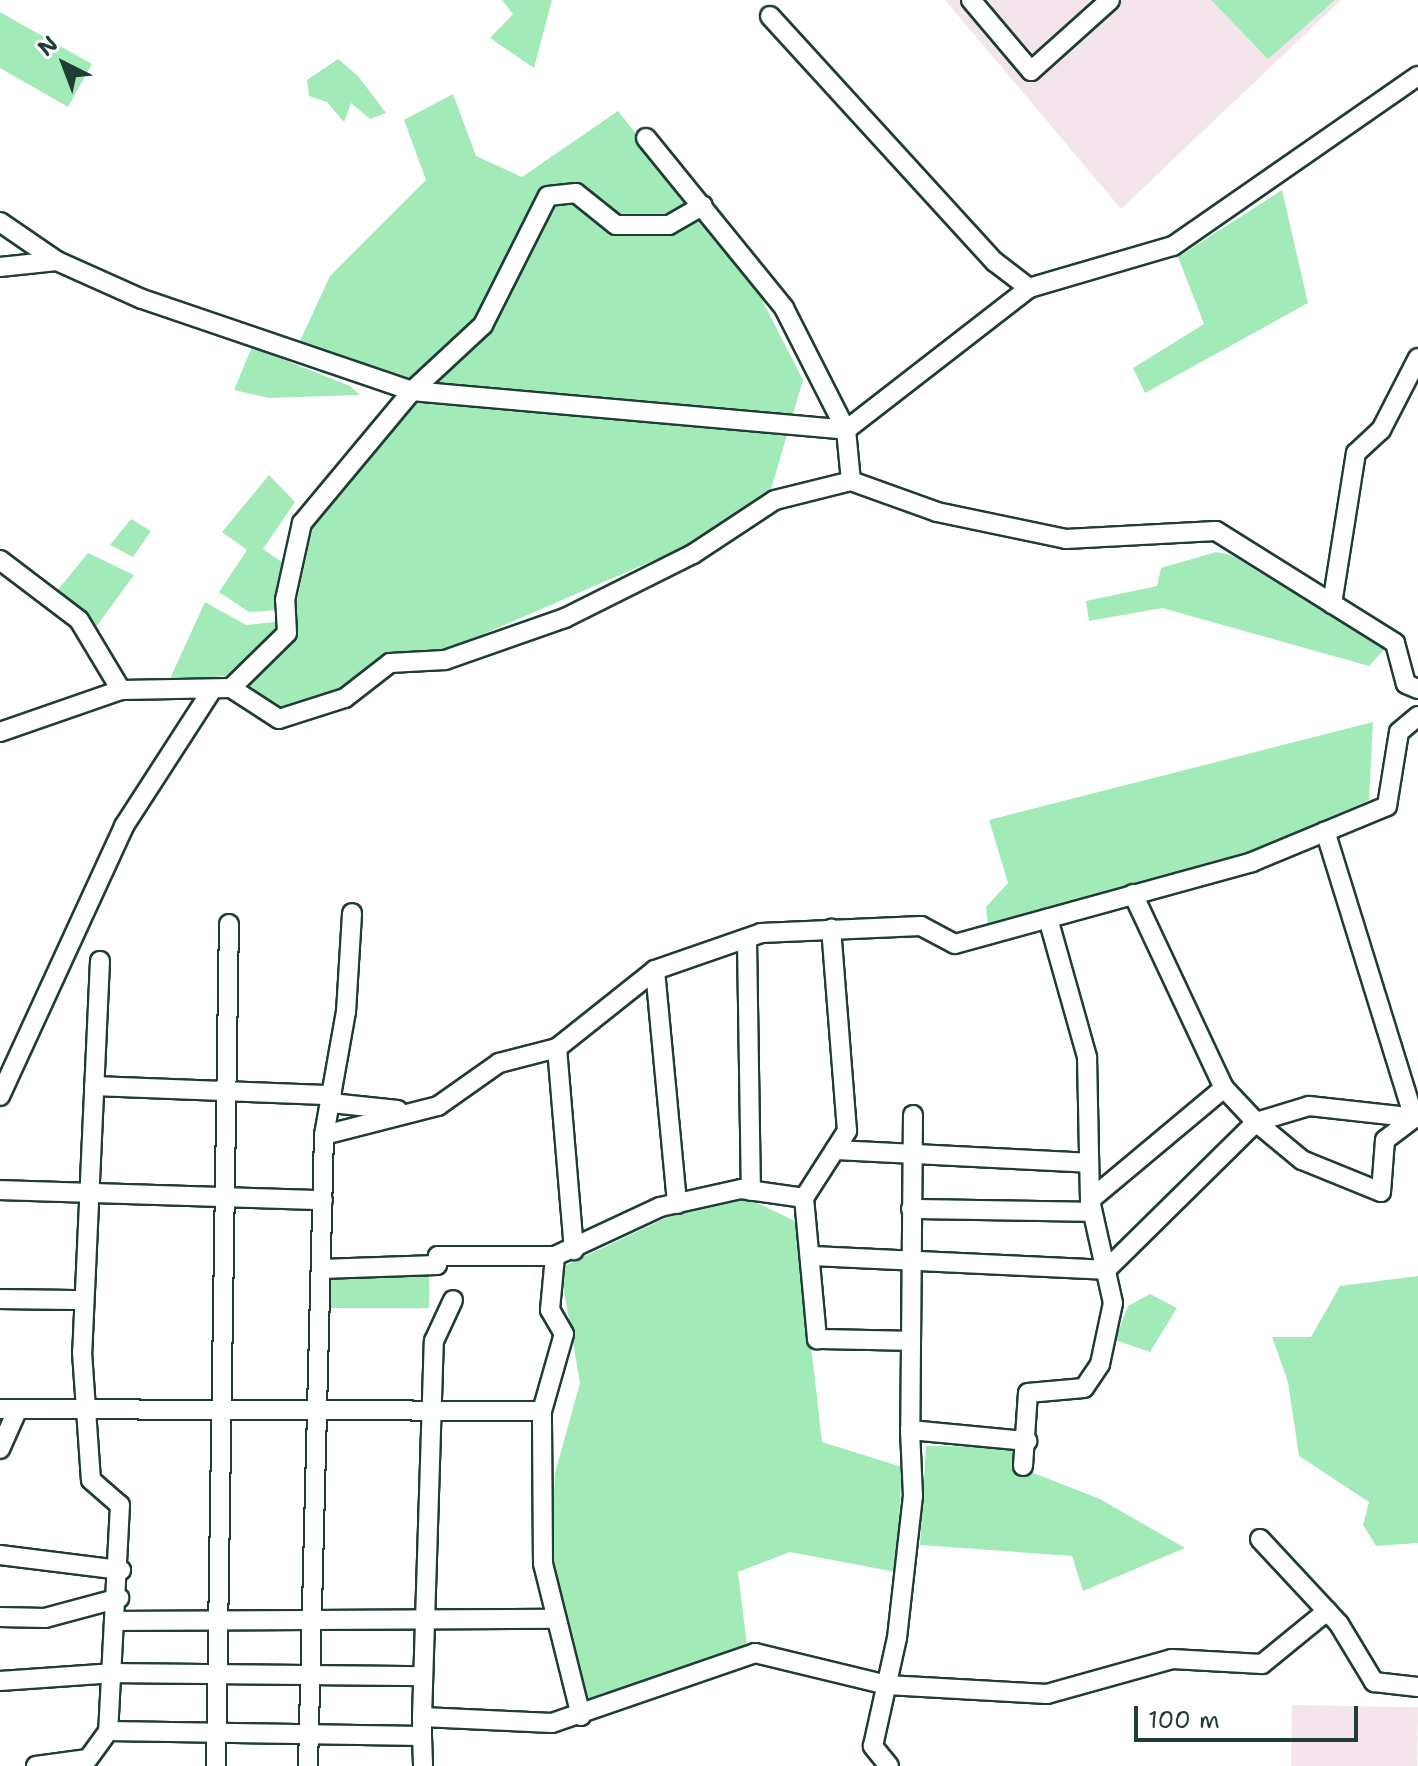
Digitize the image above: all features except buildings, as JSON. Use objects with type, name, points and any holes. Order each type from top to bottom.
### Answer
[{"type":"street","points":[[971,0],[1031,71],[1110,0]]},
{"type":"street","points":[[770,16],[995,262],[1029,288]]},
{"type":"street","points":[[0,222],[57,261],[142,299],[412,391],[846,430],[1029,288],[1173,246],[1418,76]]},
{"type":"street","points":[[646,138],[784,308],[846,430],[851,481]]},
{"type":"street","points":[[0,1096],[7,1069],[124,826],[222,689],[287,633],[285,600],[302,523],[412,391],[483,325],[548,196],[576,193],[616,225],[669,225],[703,205]]},
{"type":"street","points":[[0,267],[57,261]]},
{"type":"street","points":[[1332,604],[1356,453],[1381,430],[1418,358]]},
{"type":"street","points":[[0,732],[121,690],[222,689],[279,719],[345,698],[390,663],[445,660],[565,618],[693,554],[775,500],[851,481],[937,512],[1066,539],[1216,531],[1395,643],[1406,684],[1418,689]]},
{"type":"street","points":[[0,560],[79,620],[121,690]]},
{"type":"street","points":[[324,1135],[438,1106],[499,1063],[557,1048],[655,970],[747,941],[831,929],[921,926],[955,944],[1252,862],[1387,806],[1399,732],[1418,716]]},
{"type":"street","points":[[1325,831],[1416,1118]]},
{"type":"street","points":[[1133,894],[1224,1088],[1256,1122],[1302,1160],[1381,1192],[1385,1140],[1416,1118]]},
{"type":"street","points":[[308,1766],[324,1135],[331,1099],[352,913]]},
{"type":"street","points":[[1023,1466],[1028,1393],[1084,1388],[1100,1364],[1113,1303],[1091,1206],[1087,1057],[1048,918]]},
{"type":"street","points":[[216,1766],[221,1201],[229,924]]},
{"type":"street","points":[[831,929],[847,1131],[804,1198],[817,1339],[909,1341]]},
{"type":"street","points":[[747,941],[751,1191]]},
{"type":"street","points":[[25,1766],[88,1759],[108,1731],[108,1675],[121,1570],[120,1505],[91,1480],[84,1300],[100,961]]},
{"type":"street","points":[[655,970],[677,1204]]},
{"type":"street","points":[[557,1048],[574,1250]]},
{"type":"street","points":[[94,1086],[225,1090],[331,1099],[409,1112]]},
{"type":"street","points":[[911,1209],[1091,1206],[1224,1088]]},
{"type":"street","points":[[811,1256],[911,1257],[1106,1270],[1256,1122],[1309,1106],[1416,1118]]},
{"type":"street","points":[[889,1766],[873,1746],[887,1685],[913,1496],[909,1341],[913,1115]]},
{"type":"street","points":[[835,1150],[1089,1163]]},
{"type":"street","points":[[0,1190],[221,1201],[323,1200]]},
{"type":"street","points":[[321,1269],[437,1265],[438,1256],[555,1256],[677,1204],[751,1191],[804,1198]]},
{"type":"street","points":[[555,1256],[550,1310],[564,1334],[542,1411],[543,1564],[552,1619],[581,1716]]},
{"type":"street","points":[[0,1299],[84,1300]]},
{"type":"street","points":[[423,1766],[420,1624],[435,1407],[434,1341],[453,1300]]},
{"type":"street","points":[[0,1449],[7,1412],[220,1412],[435,1407],[542,1411]]},
{"type":"street","points":[[910,1430],[1027,1441]]},
{"type":"street","points":[[1260,1539],[1327,1611],[1374,1682],[1418,1687]]},
{"type":"street","points":[[0,1555],[121,1570]]},
{"type":"street","points":[[0,1617],[45,1618],[119,1598]]},
{"type":"street","points":[[108,1731],[217,1733],[552,1723],[581,1716],[755,1653],[887,1685],[1047,1694],[1172,1659],[1262,1664],[1327,1611]]},
{"type":"street","points":[[117,1621],[420,1624],[552,1619]]},
{"type":"street","points":[[0,1681],[108,1675],[421,1676]]},
{"type":"shaded area","points":[[945,0],[1341,0],[1121,209]]},
{"type":"shaded area","points":[[1292,1705],[1418,1707],[1417,1766],[1291,1766]]},
{"type":"green space","points":[[502,0],[552,0],[534,68],[490,38],[513,14]]},
{"type":"green space","points":[[1211,0],[1335,0],[1268,59]]},
{"type":"green space","points":[[0,12],[92,64],[68,107],[0,68]]},
{"type":"green space","points":[[338,59],[358,76],[386,113],[370,119],[351,103],[344,122],[327,102],[309,96],[307,80]]},
{"type":"green space","points":[[453,94],[476,156],[522,177],[618,111],[753,282],[803,380],[770,493],[689,545],[449,649],[378,659],[344,687],[281,707],[223,676],[168,683],[205,602],[246,625],[293,620],[313,526],[412,381],[300,341],[330,276],[426,180],[404,120]]},
{"type":"green space","points":[[1282,190],[1308,303],[1145,393],[1133,368],[1204,324],[1178,257]]},
{"type":"green space","points":[[252,347],[350,386],[360,395],[269,398],[234,390]]},
{"type":"green space","points":[[269,475],[295,502],[263,549],[286,565],[279,610],[249,612],[219,592],[247,550],[222,532]]},
{"type":"green space","points":[[131,519],[151,531],[133,557],[110,545]]},
{"type":"green space","points":[[1216,552],[1231,555],[1385,649],[1369,666],[1162,608],[1089,621],[1086,601],[1157,586],[1161,568]]},
{"type":"green space","points":[[88,553],[134,575],[96,627],[57,591]]},
{"type":"green space","points":[[1373,722],[1369,800],[1255,851],[988,926],[986,907],[1008,883],[989,820]]},
{"type":"green space","points":[[749,1199],[797,1222],[822,1442],[902,1467],[896,1572],[790,1552],[738,1572],[747,1646],[587,1707],[550,1570],[555,1473],[580,1383],[560,1268],[670,1216]]},
{"type":"green space","points":[[328,1276],[429,1276],[429,1308],[328,1308]]},
{"type":"green space","points":[[1418,1276],[1418,1543],[1376,1546],[1363,1525],[1369,1502],[1299,1456],[1288,1382],[1272,1337],[1311,1337],[1340,1286]]},
{"type":"green space","points":[[1150,1294],[1177,1308],[1150,1352],[1115,1340],[1128,1306]]},
{"type":"green space","points":[[926,1446],[1019,1447],[1018,1467],[1100,1499],[1185,1548],[1083,1591],[1072,1556],[920,1545]]}]
